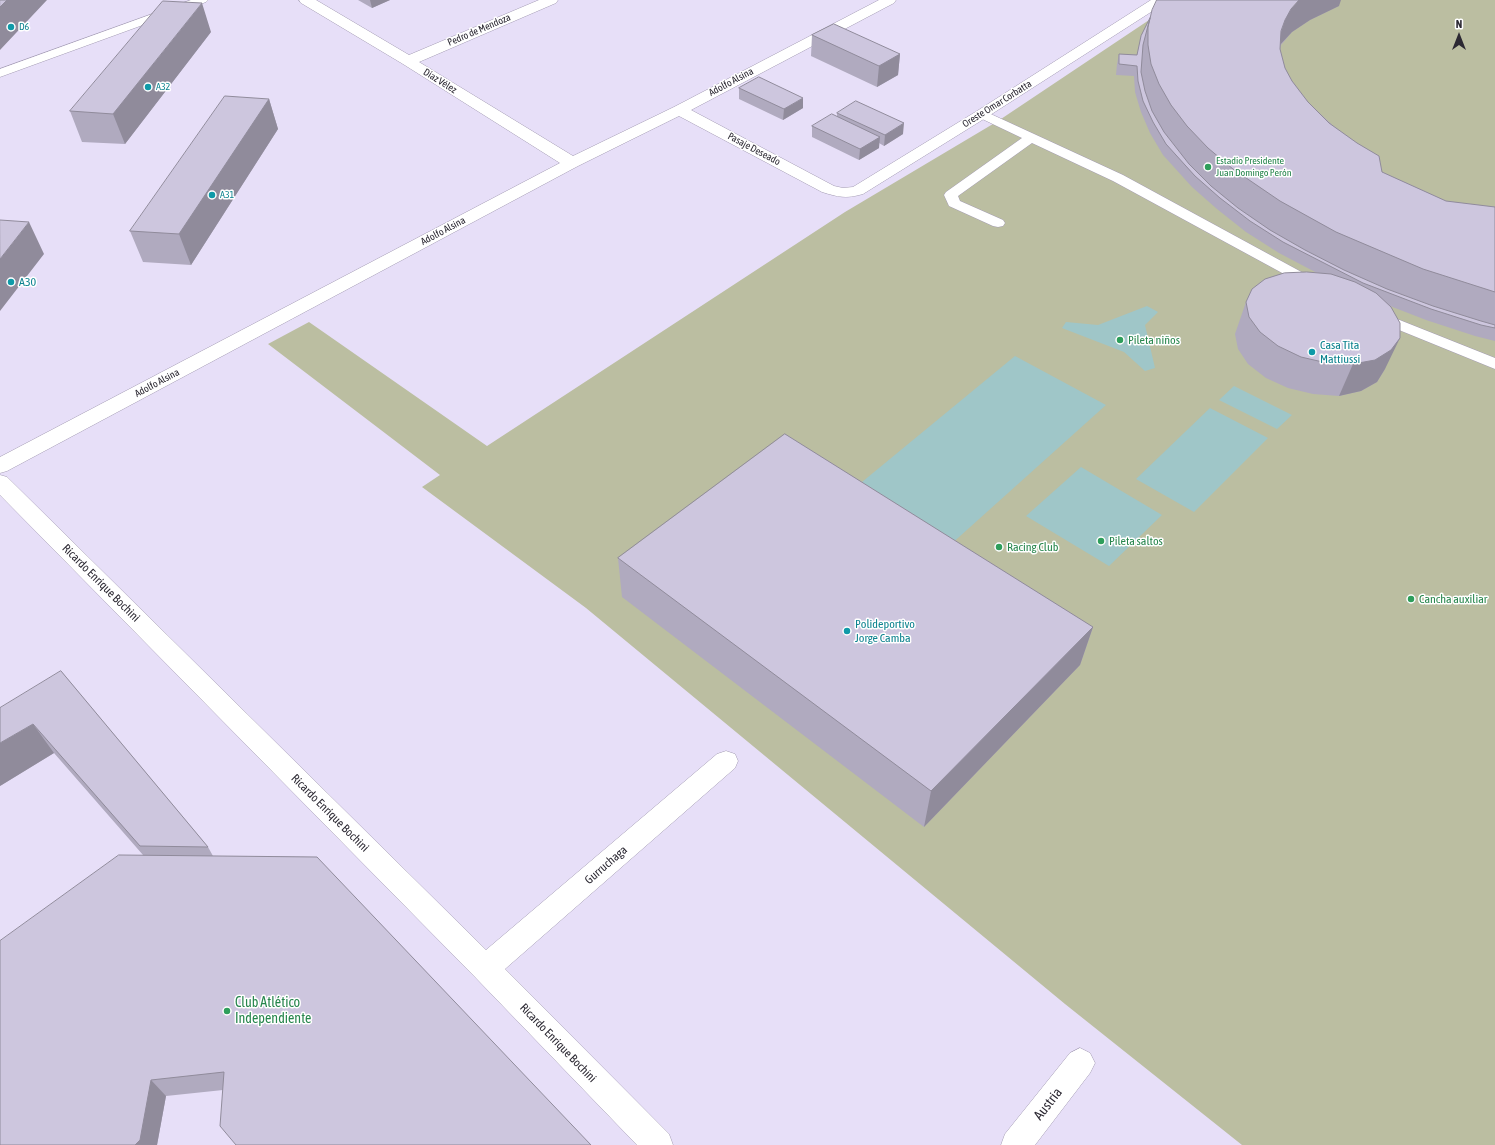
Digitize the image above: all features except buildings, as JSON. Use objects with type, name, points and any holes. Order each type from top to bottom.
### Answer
[{"type":"street","name":"Díaz Vélez","points":[[306,0],[408,61],[572,163]]},
{"type":"street","name":"Pedro de Mendoza","points":[[408,61],[551,0]]},
{"type":"street","name":"Adolfo Alsina","points":[[0,466],[572,163],[679,110],[889,0]]},
{"type":"street","name":"Oreste Omar Corbatta","points":[[828,189],[842,193],[857,191],[982,114],[1160,0]]},
{"type":"street","name":"Pasaje Deseado","points":[[679,110],[828,189]]},
{"type":"street","name":"Ricardo Enrique Bochini","points":[[0,482],[485,968],[658,1145]]},
{"type":"street","name":"Gurruchaga","points":[[485,968],[726,761]]},
{"type":"street","name":"Austria","points":[[1016,1145],[1080,1063]]},
{"type":"lane","points":[[0,73],[202,0]]},
{"type":"lane","points":[[982,114],[1118,178],[1329,292]]},
{"type":"lane","points":[[998,224],[954,203],[951,195],[1032,138]]},
{"type":"lane","points":[[1364,310],[1495,364]]},
{"type":"shaded area","name":"Racing Club","points":[[1179,0],[1495,0],[1495,1145],[1242,1145],[1065,1004],[586,608],[422,487],[440,475],[268,344],[309,322],[487,446],[845,212],[998,121]]},
{"type":"shaded area","name":"Pileta niños","points":[[1147,306],[1158,312],[1145,325],[1155,368],[1145,371],[1124,352],[1062,328],[1066,322],[1098,325]]},
{"type":"shaded area","points":[[1015,356],[1106,405],[939,555],[845,496]]},
{"type":"shaded area","points":[[1234,386],[1292,415],[1277,429],[1219,400]]},
{"type":"shaded area","points":[[1210,408],[1268,438],[1194,512],[1136,479]]},
{"type":"shaded area","name":"Pileta saltos","points":[[1081,467],[1162,515],[1109,566],[1026,516]]},
{"type":"place","name":"D6","points":[[11,27]]},
{"type":"place","name":"A32","points":[[148,87]]},
{"type":"place","name":"Estadio Presidente Juan Domingo Perón","points":[[1208,167]]},
{"type":"place","name":"A31","points":[[212,195]]},
{"type":"place","name":"A30","points":[[11,282]]},
{"type":"place","name":"Pileta niños","points":[[1120,340]]},
{"type":"place","name":"Casa Tita Mattiussi","points":[[1312,352]]},
{"type":"place","name":"Pileta saltos","points":[[1101,541]]},
{"type":"place","name":"Racing Club","points":[[999,547]]},
{"type":"place","name":"Cancha auxiliar","points":[[1411,599]]},
{"type":"place","name":"Polideportivo Jorge Camba","points":[[847,631]]},
{"type":"place","name":"Club Atlético Independiente","points":[[227,1011]]}]
